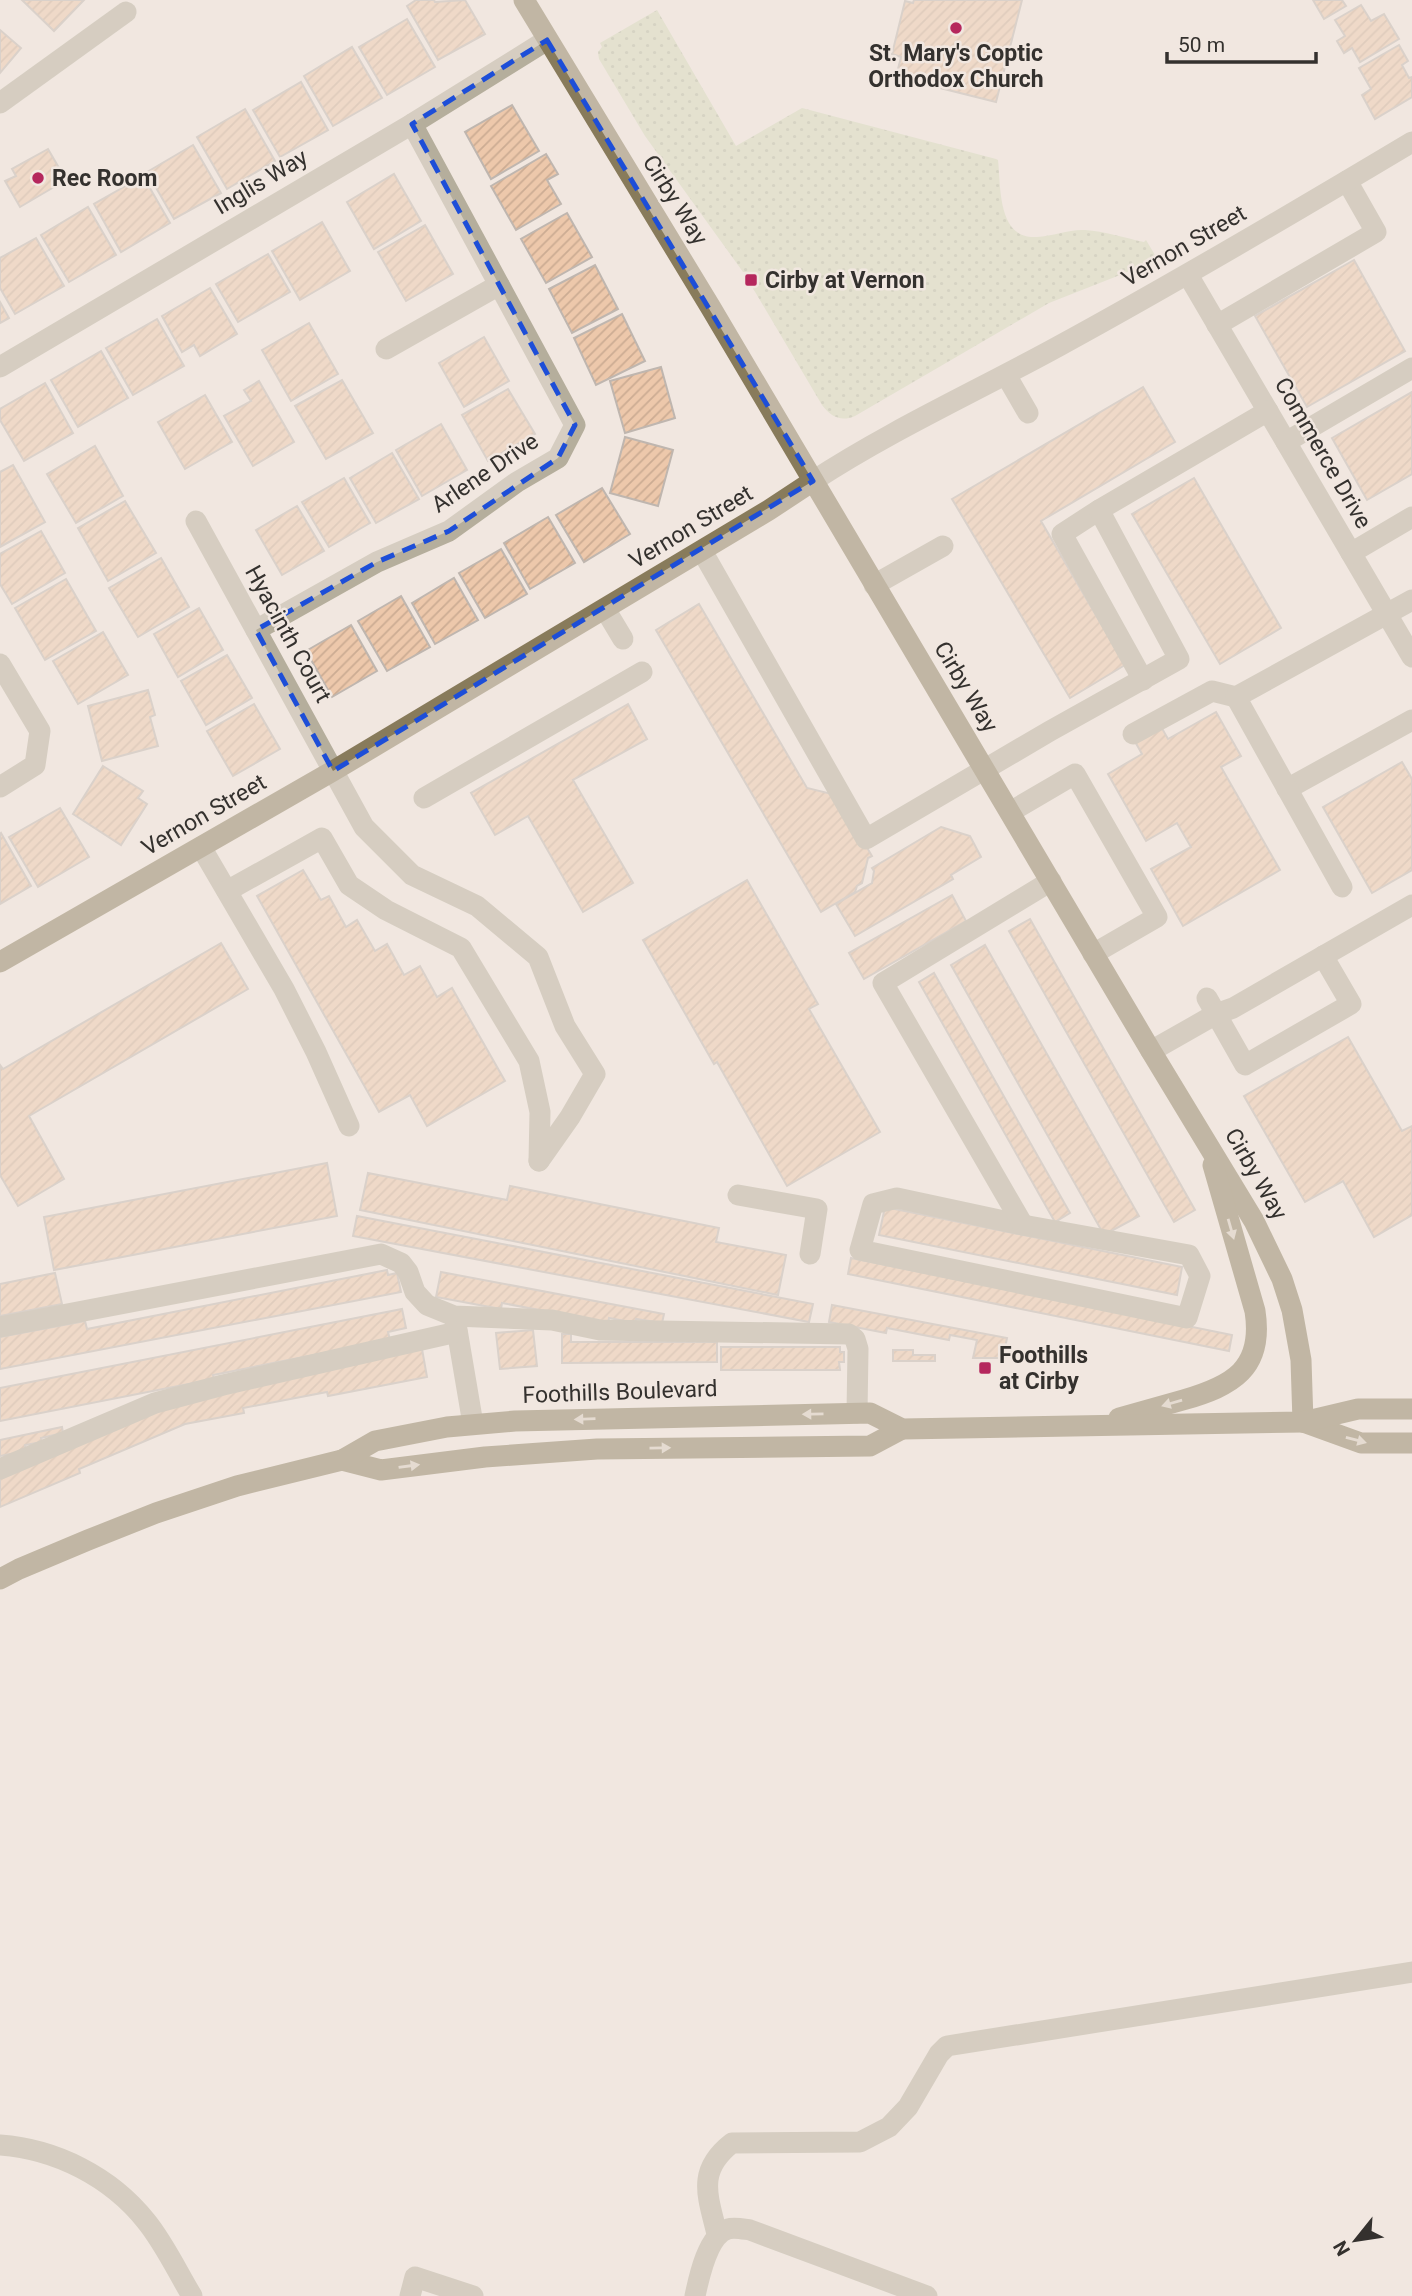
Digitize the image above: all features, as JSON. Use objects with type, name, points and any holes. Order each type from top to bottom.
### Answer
[{"type":"main road","name":"Cirby Way","points":[[524,0],[711,308],[1151,1051],[1241,1197],[1282,1279],[1292,1310],[1301,1360],[1303,1422]]},
{"type":"main road","name":"Vernon Street","points":[[0,962],[333,771],[702,551],[813,481]]},
{"type":"main road","points":[[1091,1426],[1210,1392],[1234,1379],[1247,1365],[1254,1352],[1258,1327],[1255,1311],[1206,1140]]},
{"type":"main road","points":[[1303,1422],[1358,1409],[1412,1409]]},
{"type":"main road","name":"Foothills Boulevard","points":[[0,1579],[65,1549],[156,1513],[237,1486],[342,1460],[375,1441],[447,1427],[651,1417],[870,1413],[902,1429]]},
{"type":"main road","points":[[1303,1422],[1361,1443],[1412,1443]]},
{"type":"main road","name":"Foothills Boulevard","points":[[342,1460],[381,1470],[472,1459],[597,1449],[870,1446],[902,1429],[1303,1422]]},
{"type":"street","points":[[0,103],[126,12]]},
{"type":"street","name":"Inglis Way","points":[[0,367],[411,124],[547,40]]},
{"type":"street","name":"Arlene Drive","points":[[256,630],[377,562],[449,531],[517,482],[558,458],[575,425],[411,124]]},
{"type":"street","name":"Vernon Street","points":[[813,481],[859,451],[1006,375],[1188,275],[1412,142]]},
{"type":"street","points":[[1217,325],[1376,232],[1347,181]]},
{"type":"street","name":"Commerce Drive","points":[[1188,275],[1412,657]]},
{"type":"street","points":[[386,349],[499,285]]},
{"type":"street","points":[[1286,442],[1412,368]]},
{"type":"street","points":[[1006,375],[1028,413]]},
{"type":"street","points":[[1143,680],[1062,534],[1268,411]]},
{"type":"street","points":[[702,551],[866,839],[1179,659],[1099,510]]},
{"type":"street","points":[[1351,553],[1412,517]]},
{"type":"street","name":"Hyacinth Court","points":[[196,521],[364,827],[412,875],[477,906],[538,957],[565,1026],[594,1074],[570,1117],[539,1161],[540,1112],[529,1061],[461,948],[386,910],[349,885],[322,838],[227,891]]},
{"type":"street","points":[[874,585],[943,546]]},
{"type":"street","points":[[1133,734],[1212,691],[1236,696],[1412,600]]},
{"type":"street","points":[[605,609],[623,639]]},
{"type":"street","points":[[0,664],[40,731],[35,765],[0,787]]},
{"type":"street","points":[[424,798],[642,672]]},
{"type":"street","points":[[1236,696],[1342,887]]},
{"type":"street","points":[[1287,789],[1412,720]]},
{"type":"street","points":[[1010,812],[1074,774],[1157,917],[1093,954]]},
{"type":"street","points":[[201,847],[284,989],[349,1126]]},
{"type":"street","points":[[1023,1225],[897,1198],[873,1204],[860,1250],[1188,1318],[1200,1276],[1189,1255],[1023,1225],[883,983],[1051,881]]},
{"type":"street","points":[[1151,1051],[1211,1006],[1233,1008],[1412,905]]},
{"type":"street","points":[[1211,1006],[1245,1065],[1351,1004],[1323,956]]},
{"type":"street","points":[[738,1195],[817,1209],[810,1254]]},
{"type":"street","points":[[0,1327],[381,1254],[401,1263],[408,1272],[415,1292],[426,1305],[456,1324],[473,1424]]},
{"type":"street","points":[[0,1469],[155,1403],[456,1324],[552,1320],[600,1330],[849,1334],[855,1339],[858,1349],[857,1413]]},
{"type":"street","points":[[695,2296],[700,2270],[717,2234],[707,2179],[720,2153],[732,2143],[860,2142],[889,2127],[908,2107],[939,2054],[947,2046],[1412,1972]]},
{"type":"street","points":[[0,2145],[50,2154],[79,2166],[102,2180],[127,2200],[147,2222],[191,2296]]},
{"type":"street","points":[[717,2234],[730,2228],[750,2230],[927,2296]]},
{"type":"street","points":[[410,2296],[415,2277],[473,2296]]},
{"type":"highlighted area","points":[[547,40],[813,481],[333,771],[256,630],[377,562],[449,531],[558,458],[575,425],[412,124]]},
{"type":"green space","points":[[657,10],[736,146],[802,108],[996,159],[1004,209],[1014,230],[1024,236],[1037,237],[1085,230],[1144,242],[1146,240],[1158,260],[1049,303],[855,416],[841,418],[833,415],[822,405],[751,285],[756,282],[750,272],[743,272],[645,136],[599,59],[598,52],[602,47],[600,43]]},
{"type":"building","points":[[22,0],[84,0],[54,31]]},
{"type":"building","points":[[416,0],[465,0],[485,34],[438,60],[407,6]]},
{"type":"building","name":"St. Mary's Coptic Orthodox Church","points":[[914,0],[1022,0],[996,102],[896,77],[901,57],[892,54],[905,1],[913,3]]},
{"type":"building","points":[[1313,0],[1342,0],[1346,6],[1324,19]]},
{"type":"building","points":[[1361,5],[1371,21],[1384,14],[1399,39],[1360,62],[1352,48],[1344,53],[1337,41],[1345,36],[1335,20]]},
{"type":"building","points":[[407,19],[435,67],[387,95],[359,47]]},
{"type":"building","points":[[0,30],[21,48],[0,73]]},
{"type":"building","points":[[1399,45],[1408,61],[1402,65],[1409,78],[1412,77],[1412,97],[1375,119],[1362,95],[1371,89],[1359,68]]},
{"type":"building","points":[[352,47],[382,98],[333,126],[304,76]]},
{"type":"building","points":[[301,82],[328,130],[280,157],[253,110]]},
{"type":"building","points":[[512,105],[539,151],[491,179],[465,132]]},
{"type":"building","points":[[245,109],[275,161],[227,189],[197,137]]},
{"type":"building","points":[[193,145],[221,193],[174,219],[147,172]]},
{"type":"building","name":"Rec Room","points":[[48,149],[66,180],[20,207],[5,181],[16,176],[12,169]]},
{"type":"building","points":[[546,154],[558,174],[547,180],[561,204],[516,230],[491,186]]},
{"type":"building","points":[[394,174],[421,221],[374,249],[347,202]]},
{"type":"building","points":[[143,176],[170,223],[121,252],[94,204]]},
{"type":"building","points":[[88,207],[116,255],[69,282],[41,235]]},
{"type":"building","points":[[567,213],[592,257],[546,283],[521,239]]},
{"type":"building","points":[[322,222],[350,271],[300,300],[272,251]]},
{"type":"building","points":[[425,225],[453,274],[406,301],[378,252]]},
{"type":"building","points":[[36,238],[64,286],[15,314],[0,288],[0,258]]},
{"type":"building","points":[[268,254],[290,292],[238,322],[216,284]]},
{"type":"building","points":[[1354,260],[1405,351],[1307,407],[1255,316]]},
{"type":"building","points":[[595,265],[618,309],[572,333],[549,289]]},
{"type":"building","points":[[210,288],[237,334],[200,356],[194,345],[182,352],[162,316]]},
{"type":"building","points":[[0,302],[9,318],[0,323]]},
{"type":"building","points":[[622,314],[645,361],[596,385],[574,338]]},
{"type":"building","points":[[157,319],[184,366],[133,395],[106,348]]},
{"type":"building","points":[[309,323],[338,374],[291,401],[262,350]]},
{"type":"building","points":[[484,337],[509,381],[464,407],[439,363]]},
{"type":"building","points":[[101,351],[128,398],[78,427],[51,380]]},
{"type":"building","points":[[661,367],[675,418],[625,433],[610,381]]},
{"type":"building","points":[[342,380],[373,433],[326,459],[295,406]]},
{"type":"building","points":[[259,381],[294,442],[253,466],[224,416],[251,401],[244,390]]},
{"type":"building","points":[[45,383],[73,433],[24,461],[0,420],[0,409]]},
{"type":"building","points":[[1143,387],[1175,442],[1041,521],[1125,665],[1070,698],[952,499]]},
{"type":"building","points":[[508,389],[535,434],[488,461],[462,415]]},
{"type":"building","points":[[1412,392],[1412,474],[1367,500],[1332,438]]},
{"type":"building","points":[[205,395],[232,442],[185,469],[158,422]]},
{"type":"building","points":[[441,424],[467,470],[422,496],[396,450]]},
{"type":"building","points":[[625,437],[673,450],[658,506],[610,493]]},
{"type":"building","points":[[95,446],[123,496],[76,523],[47,474]]},
{"type":"building","points":[[392,453],[419,499],[376,523],[350,478]]},
{"type":"building","points":[[13,465],[45,522],[0,547],[0,472]]},
{"type":"building","points":[[344,478],[370,523],[329,547],[302,502]]},
{"type":"building","points":[[1194,478],[1281,628],[1220,664],[1132,514]]},
{"type":"building","points":[[602,488],[630,534],[584,562],[556,515]]},
{"type":"building","points":[[125,501],[156,553],[108,581],[78,528]]},
{"type":"building","points":[[297,506],[324,551],[282,575],[256,530]]},
{"type":"building","points":[[548,517],[575,563],[530,589],[504,543]]},
{"type":"building","points":[[41,531],[65,573],[12,604],[0,584],[0,554]]},
{"type":"building","points":[[501,549],[527,594],[485,618],[459,573]]},
{"type":"building","points":[[161,558],[189,607],[138,637],[109,588]]},
{"type":"building","points":[[454,578],[478,620],[435,644],[412,603]]},
{"type":"building","points":[[66,579],[96,631],[45,660],[15,608]]},
{"type":"building","points":[[401,596],[430,647],[387,671],[358,621]]},
{"type":"building","points":[[699,604],[807,788],[836,795],[872,856],[868,858],[862,883],[857,886],[855,892],[821,912],[656,630]]},
{"type":"building","points":[[199,608],[223,650],[178,677],[154,634]]},
{"type":"building","points":[[351,625],[377,671],[332,697],[306,651]]},
{"type":"building","points":[[103,632],[128,675],[78,704],[53,661]]},
{"type":"building","points":[[227,655],[252,698],[206,725],[181,681]]},
{"type":"building","points":[[148,690],[155,715],[150,717],[158,746],[102,761],[88,706]]},
{"type":"building","points":[[254,704],[280,749],[233,776],[207,731]]},
{"type":"building","points":[[628,704],[647,739],[573,780],[633,883],[583,912],[528,816],[495,835],[471,793]]},
{"type":"building","points":[[1216,712],[1241,756],[1221,767],[1280,870],[1183,926],[1151,869],[1191,847],[1177,823],[1146,841],[1108,774],[1142,754],[1133,738],[1159,723],[1168,739]]},
{"type":"building","points":[[1402,762],[1412,779],[1412,870],[1372,893],[1323,807]]},
{"type":"building","points":[[103,766],[143,791],[138,798],[147,804],[121,845],[73,814]]},
{"type":"building","points":[[60,808],[89,857],[38,887],[9,837]]},
{"type":"building","points":[[941,827],[970,836],[981,857],[951,875],[953,879],[855,936],[836,904],[872,883],[872,868]]},
{"type":"building","points":[[0,834],[31,886],[0,904]]},
{"type":"building","points":[[303,870],[321,900],[329,896],[346,927],[357,920],[375,951],[387,944],[404,975],[420,966],[437,997],[452,988],[505,1081],[427,1126],[410,1095],[379,1112],[257,896]]},
{"type":"building","points":[[747,880],[818,1004],[809,1009],[880,1132],[787,1186],[717,1062],[714,1064],[643,940]]},
{"type":"building","points":[[952,895],[966,921],[864,979],[849,953]]},
{"type":"building","points":[[1030,919],[1195,1210],[1174,1222],[1009,931]]},
{"type":"building","points":[[221,943],[248,989],[29,1116],[64,1179],[18,1206],[0,1175],[0,1065],[3,1069]]},
{"type":"building","points":[[985,945],[1139,1216],[1104,1235],[951,965]]},
{"type":"building","points":[[934,973],[1070,1213],[1055,1222],[919,982]]},
{"type":"building","points":[[1348,1037],[1402,1131],[1412,1126],[1412,1215],[1374,1237],[1343,1181],[1305,1202],[1244,1096]]},
{"type":"building","points":[[327,1163],[337,1216],[54,1270],[44,1217]]},
{"type":"building","points":[[368,1173],[507,1200],[510,1186],[719,1228],[716,1242],[786,1255],[778,1295],[360,1210]]},
{"type":"building","points":[[885,1207],[1182,1267],[1177,1295],[879,1235]]},
{"type":"building","points":[[357,1216],[813,1304],[809,1322],[353,1236]]},
{"type":"building","points":[[851,1258],[1232,1335],[1229,1351],[848,1274]]},
{"type":"building","points":[[387,1270],[388,1275],[397,1273],[401,1292],[0,1369],[0,1337],[85,1321],[87,1329]]},
{"type":"building","points":[[441,1272],[664,1314],[662,1323],[636,1319],[635,1323],[609,1318],[608,1323],[502,1303],[501,1309],[436,1297]]},
{"type":"building","points":[[55,1273],[62,1304],[0,1316],[0,1284]]},
{"type":"building","points":[[832,1305],[1007,1338],[1003,1358],[973,1358],[977,1340],[950,1335],[949,1340],[887,1328],[886,1333],[829,1322]]},
{"type":"building","points":[[402,1309],[406,1328],[388,1332],[390,1340],[213,1375],[214,1379],[0,1421],[0,1388]]},
{"type":"building","points":[[533,1330],[537,1366],[500,1369],[496,1333]]},
{"type":"building","points":[[562,1334],[571,1334],[571,1342],[717,1342],[717,1362],[562,1363]]},
{"type":"building","points":[[721,1347],[840,1347],[840,1352],[844,1352],[844,1362],[839,1362],[840,1370],[721,1370]]},
{"type":"building","points":[[422,1349],[427,1377],[328,1396],[327,1392],[243,1408],[244,1413],[185,1424],[79,1469],[80,1473],[0,1507],[0,1477],[168,1405]]},
{"type":"building","points":[[893,1350],[913,1350],[913,1355],[935,1355],[935,1361],[893,1361]]},
{"type":"building","points":[[62,1427],[63,1433],[41,1438],[42,1442],[25,1445],[26,1451],[0,1456],[0,1440]]},
{"type":"place","name":"St. Mary's Coptic Orthodox Church","points":[[956,28]]},
{"type":"place","name":"Rec Room","points":[[38,178]]},
{"type":"place","name":"Cirby at Vernon","points":[[751,280]]},
{"type":"place","name":"Foothills at Cirby","points":[[985,1368]]}]
